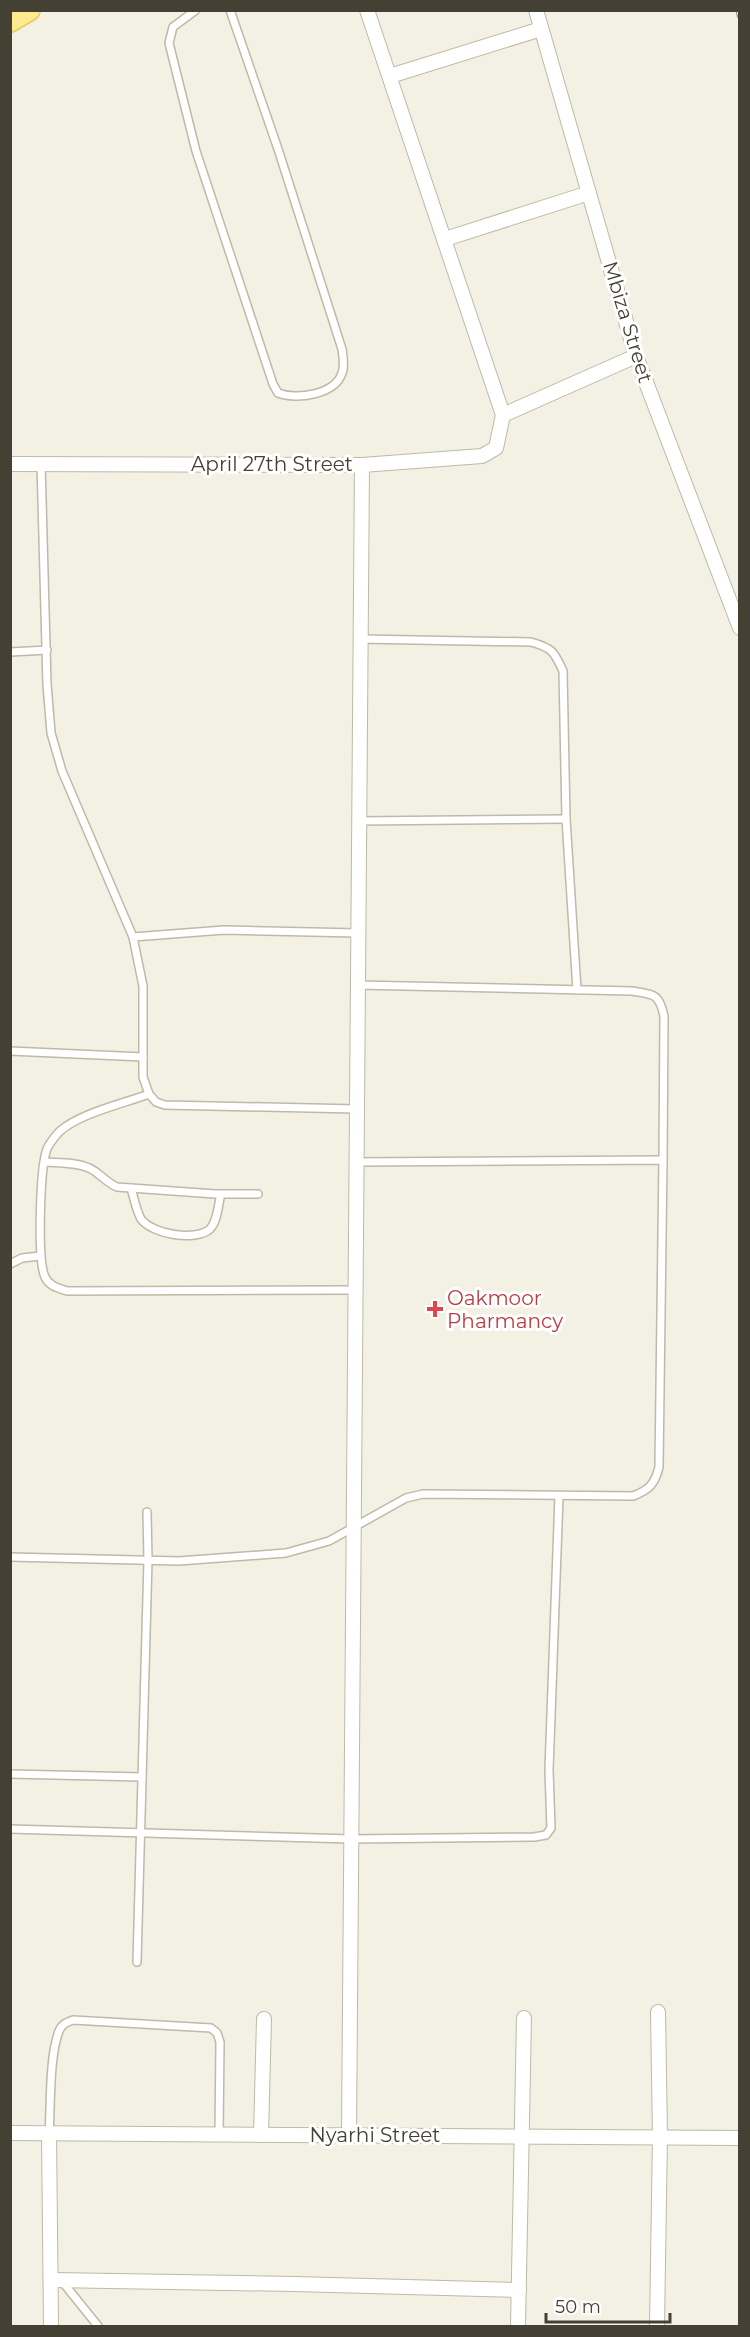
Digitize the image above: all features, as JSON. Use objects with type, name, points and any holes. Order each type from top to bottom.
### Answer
[{"type":"main road","points":[[10,21],[29,10]]},
{"type":"street","points":[[367,10],[502,414],[636,356]]},
{"type":"street","name":"Mbiza Street","points":[[536,10],[636,356],[740,628]]},
{"type":"street","points":[[390,76],[541,29]]},
{"type":"street","points":[[445,239],[589,193]]},
{"type":"street","name":"April 27th Street","points":[[10,464],[362,465],[482,456],[496,448],[500,436],[502,414]]},
{"type":"street","points":[[349,2135],[362,465]]},
{"type":"street","points":[[657,2326],[660,2136],[658,2012]]},
{"type":"street","points":[[518,2326],[524,2018]]},
{"type":"street","points":[[261,2135],[264,2019]]},
{"type":"street","name":"Nyarhi Street","points":[[10,2133],[740,2138]]},
{"type":"street","points":[[49,2133],[56,2280],[51,2326]]},
{"type":"street","points":[[56,2280],[294,2283],[519,2290]]},
{"type":"lane","points":[[196,10],[173,27],[169,44],[196,151],[273,384],[278,393],[289,397],[305,395],[336,384],[342,374],[344,361],[342,349],[278,149],[230,10]]},
{"type":"lane","points":[[41,464],[46,650],[51,733],[55,750],[101,866],[133,937],[142,986],[143,1077],[149,1094],[156,1102],[165,1105],[357,1108]]},
{"type":"lane","points":[[360,639],[531,642],[549,648],[556,654],[563,671],[566,819],[577,990]]},
{"type":"lane","points":[[10,652],[46,650]]},
{"type":"lane","points":[[359,821],[566,819]]},
{"type":"lane","points":[[133,937],[224,930],[358,933]]},
{"type":"lane","points":[[10,1557],[179,1561],[286,1553],[329,1541],[406,1498],[423,1494],[633,1496],[646,1491],[656,1479],[660,1467],[664,1016],[661,1001],[651,995],[632,991],[358,985]]},
{"type":"lane","points":[[10,1051],[143,1057]]},
{"type":"lane","points":[[149,1094],[77,1120],[59,1132],[47,1149],[40,1256],[45,1278],[52,1286],[67,1291],[355,1290]]},
{"type":"lane","points":[[356,1162],[663,1160]]},
{"type":"lane","points":[[45,1162],[91,1168],[107,1184],[117,1187],[221,1194],[258,1194]]},
{"type":"lane","points":[[131,1188],[140,1217],[146,1224],[155,1230],[182,1235],[197,1234],[209,1229],[215,1219],[221,1194]]},
{"type":"lane","points":[[10,1264],[22,1258],[40,1256]]},
{"type":"lane","points":[[10,1829],[351,1839],[534,1837],[549,1832],[551,1828],[549,1770],[559,1496]]},
{"type":"lane","points":[[137,1962],[148,1560],[147,1512]]},
{"type":"lane","points":[[10,1774],[142,1777]]},
{"type":"lane","points":[[49,2133],[56,2046],[60,2029],[66,2022],[73,2020],[211,2028],[217,2033],[220,2042],[219,2134]]},
{"type":"lane","points":[[56,2280],[98,2326]]},
{"type":"railway","points":[[739,10],[740,15]]},
{"type":"place","name":"Oakmoor Pharmancy","points":[[435,1309]]}]
